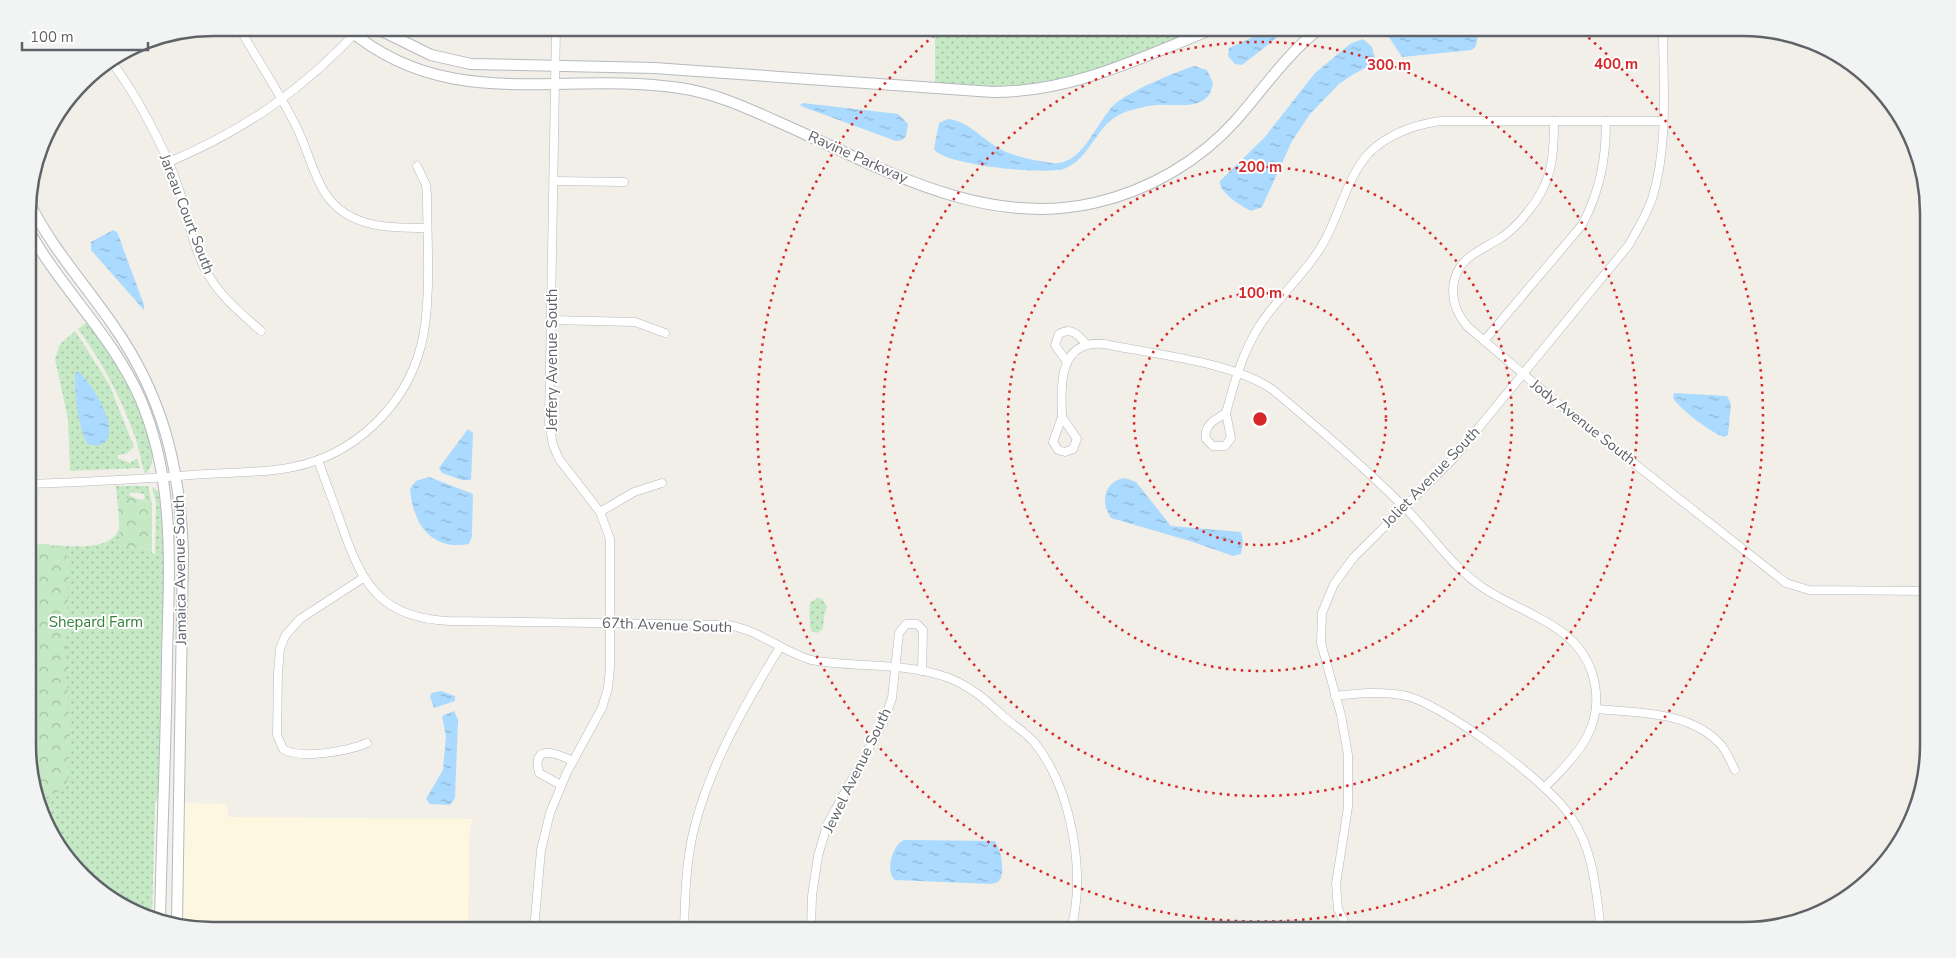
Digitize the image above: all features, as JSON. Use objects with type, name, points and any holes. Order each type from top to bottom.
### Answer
[{"type":"street","points":[[244,36],[282,100],[303,140],[322,188],[339,209],[354,219],[371,225],[427,228]]},
{"type":"street","points":[[169,162],[226,136],[282,100],[320,69],[348,36]]},
{"type":"street","name":"Ravine Parkway","points":[[364,36],[399,62],[437,76],[484,83],[663,86],[706,93],[728,100],[959,199],[1012,208],[1061,208],[1092,204],[1126,193],[1155,181],[1188,162],[1225,131],[1290,54],[1311,36]]},
{"type":"street","points":[[391,36],[416,49],[450,61],[494,65],[654,68],[993,92],[1024,92],[1082,81],[1195,36]]},
{"type":"street","name":"Jeffery Avenue South","points":[[535,922],[541,850],[550,813],[561,785],[596,719],[608,688],[611,623],[611,548],[608,531],[600,512],[563,466],[551,438],[549,416],[556,36]]},
{"type":"street","name":"Joliet Avenue South","points":[[1344,922],[1338,909],[1336,884],[1348,807],[1348,755],[1341,715],[1321,643],[1322,613],[1334,584],[1354,557],[1453,459],[1628,246],[1642,222],[1658,177],[1662,154],[1664,36]]},
{"type":"street","name":"Jareau Court South","points":[[114,67],[169,162],[196,246],[208,276],[222,294],[261,331]]},
{"type":"street","points":[[1226,413],[1209,424],[1206,430],[1206,439],[1213,446],[1225,446],[1231,438],[1226,413],[1248,345],[1259,325],[1321,247],[1359,168],[1369,154],[1380,144],[1413,126],[1440,121],[1662,121]]},
{"type":"street","name":"Jody Avenue South","points":[[1554,121],[1552,168],[1536,201],[1513,229],[1471,255],[1457,270],[1453,293],[1456,309],[1468,327],[1522,373],[1786,583],[1809,590],[1920,591]]},
{"type":"street","points":[[1484,340],[1582,225],[1603,174],[1606,121]]},
{"type":"street","points":[[36,484],[164,478],[282,469],[318,460],[358,440],[380,420],[400,394],[413,370],[421,346],[424,323],[427,188],[417,166]]},
{"type":"street","points":[[554,181],[624,182]]},
{"type":"street","name":"Jamaica Avenue South","points":[[37,215],[56,248],[112,323],[143,374],[162,420],[177,477],[183,552],[177,918]]},
{"type":"street","name":"Jamaica Avenue South","points":[[37,244],[53,270],[100,328],[126,369],[149,422],[164,478],[169,522],[170,564],[160,913]]},
{"type":"street","points":[[551,320],[635,322],[665,333]]},
{"type":"street","points":[[1066,362],[1055,345],[1059,334],[1067,331],[1074,332],[1087,345]]},
{"type":"street","points":[[1062,417],[1062,375],[1066,362],[1087,345],[1104,344],[1238,372],[1273,390],[1404,507],[1449,559],[1474,581],[1496,596],[1554,626],[1571,639],[1581,652],[1592,673],[1596,709],[1592,726],[1583,745],[1573,759],[1544,787]]},
{"type":"street","name":"67th Avenue South","points":[[318,460],[363,578],[380,596],[395,608],[424,619],[728,625],[749,630],[780,647],[811,660],[922,671],[953,680],[977,692],[1033,742],[1063,794],[1076,854],[1076,887],[1072,922]]},
{"type":"street","points":[[600,512],[638,490],[662,483]]},
{"type":"street","points":[[363,578],[300,620],[285,636],[279,656],[277,735],[279,744],[283,748],[296,753],[339,753],[367,743]]},
{"type":"street","name":"Jewel Avenue South","points":[[811,922],[812,896],[818,856],[827,825],[884,721],[892,698],[899,630],[906,624],[915,623],[921,626],[925,635],[922,671]]},
{"type":"street","points":[[685,922],[690,853],[706,790],[736,724],[780,647]]},
{"type":"street","points":[[1335,696],[1367,692],[1388,693],[1407,696],[1432,705],[1503,754],[1544,787],[1572,817],[1589,853],[1600,922]]},
{"type":"street","points":[[1596,709],[1661,716],[1684,722],[1705,733],[1720,744],[1735,770]]},
{"type":"street","points":[[561,785],[539,773],[539,758],[544,753],[553,751],[573,761]]},
{"type":"shaded area","points":[[178,803],[227,804],[228,817],[472,819],[469,836],[468,922],[213,922],[182,919]]},
{"type":"green space","points":[[935,36],[1183,36],[1118,63],[1066,80],[1017,86],[935,83]]},
{"type":"green space","points":[[89,321],[122,374],[145,422],[152,444],[152,462],[145,474],[131,425],[118,396],[104,368],[78,329]]},
{"type":"green space","points":[[75,331],[109,384],[134,447],[126,454],[118,455],[117,458],[130,463],[137,458],[140,468],[70,471],[68,419],[55,359],[60,344]]},
{"type":"green space","points":[[116,486],[148,486],[152,504],[140,499],[145,499],[144,494],[131,492],[129,495],[135,498],[123,499],[118,508]]},
{"type":"green space","name":"Shepard Farm","points":[[152,487],[161,493],[166,537],[161,788],[155,804],[152,910],[125,898],[97,878],[80,861],[60,833],[46,802],[38,768],[36,700],[52,545],[40,544],[96,545],[107,542],[119,528],[127,547],[152,550],[152,553],[155,554],[156,504]]},
{"type":"green space","points":[[135,498],[152,504],[152,550],[127,547],[120,542],[118,505],[121,500]]},
{"type":"green space","points":[[47,544],[64,549],[69,560],[66,657],[70,746],[67,785],[57,792],[49,794],[43,794],[42,790],[36,745],[36,545]]},
{"type":"green space","points":[[817,598],[822,599],[827,606],[823,629],[817,633],[811,631],[810,603]]},
{"type":"water","points":[[1255,36],[1279,36],[1242,65],[1235,64],[1228,56],[1229,48]]},
{"type":"water","points":[[1388,36],[1478,36],[1476,46],[1472,50],[1402,57]]},
{"type":"water","points":[[1363,39],[1372,47],[1376,62],[1339,84],[1310,114],[1292,141],[1262,207],[1251,211],[1231,199],[1223,190],[1220,181],[1265,137],[1315,73],[1350,44]]},
{"type":"water","points":[[1194,66],[1207,70],[1213,83],[1205,99],[1191,105],[1153,105],[1123,113],[1106,125],[1082,156],[1066,168],[1039,171],[997,168],[956,160],[941,155],[934,149],[939,123],[948,119],[968,126],[1003,150],[1023,158],[1052,163],[1063,162],[1081,151],[1115,104],[1131,93],[1153,82]]},
{"type":"water","points":[[803,103],[898,114],[908,124],[906,136],[902,140],[896,141],[800,105]]},
{"type":"water","points":[[113,230],[117,232],[119,237],[144,305],[144,310],[91,250],[91,242]]},
{"type":"water","points":[[76,372],[79,372],[90,385],[106,415],[109,434],[106,441],[100,445],[88,444],[82,430],[76,398]]},
{"type":"water","points":[[1674,393],[1727,396],[1731,404],[1728,435],[1724,437],[1718,435],[1696,420],[1677,403],[1673,398]]},
{"type":"water","points":[[468,429],[473,433],[471,480],[462,480],[442,473],[439,468]]},
{"type":"water","points":[[429,477],[473,494],[472,536],[469,544],[456,545],[434,539],[420,524],[415,513],[410,489],[416,481]]},
{"type":"water","points":[[1125,478],[1136,482],[1171,526],[1241,532],[1243,541],[1241,554],[1233,556],[1190,541],[1111,518],[1106,505],[1106,493],[1112,483]]},
{"type":"water","points":[[441,691],[455,696],[455,701],[434,708],[430,696],[432,693]]},
{"type":"water","points":[[454,711],[458,720],[455,798],[450,805],[430,804],[426,799],[443,770],[446,736],[442,716]]},
{"type":"water","points":[[904,840],[994,841],[999,849],[1002,861],[1001,878],[998,882],[991,884],[895,880],[890,871],[891,859],[896,847]]}]
